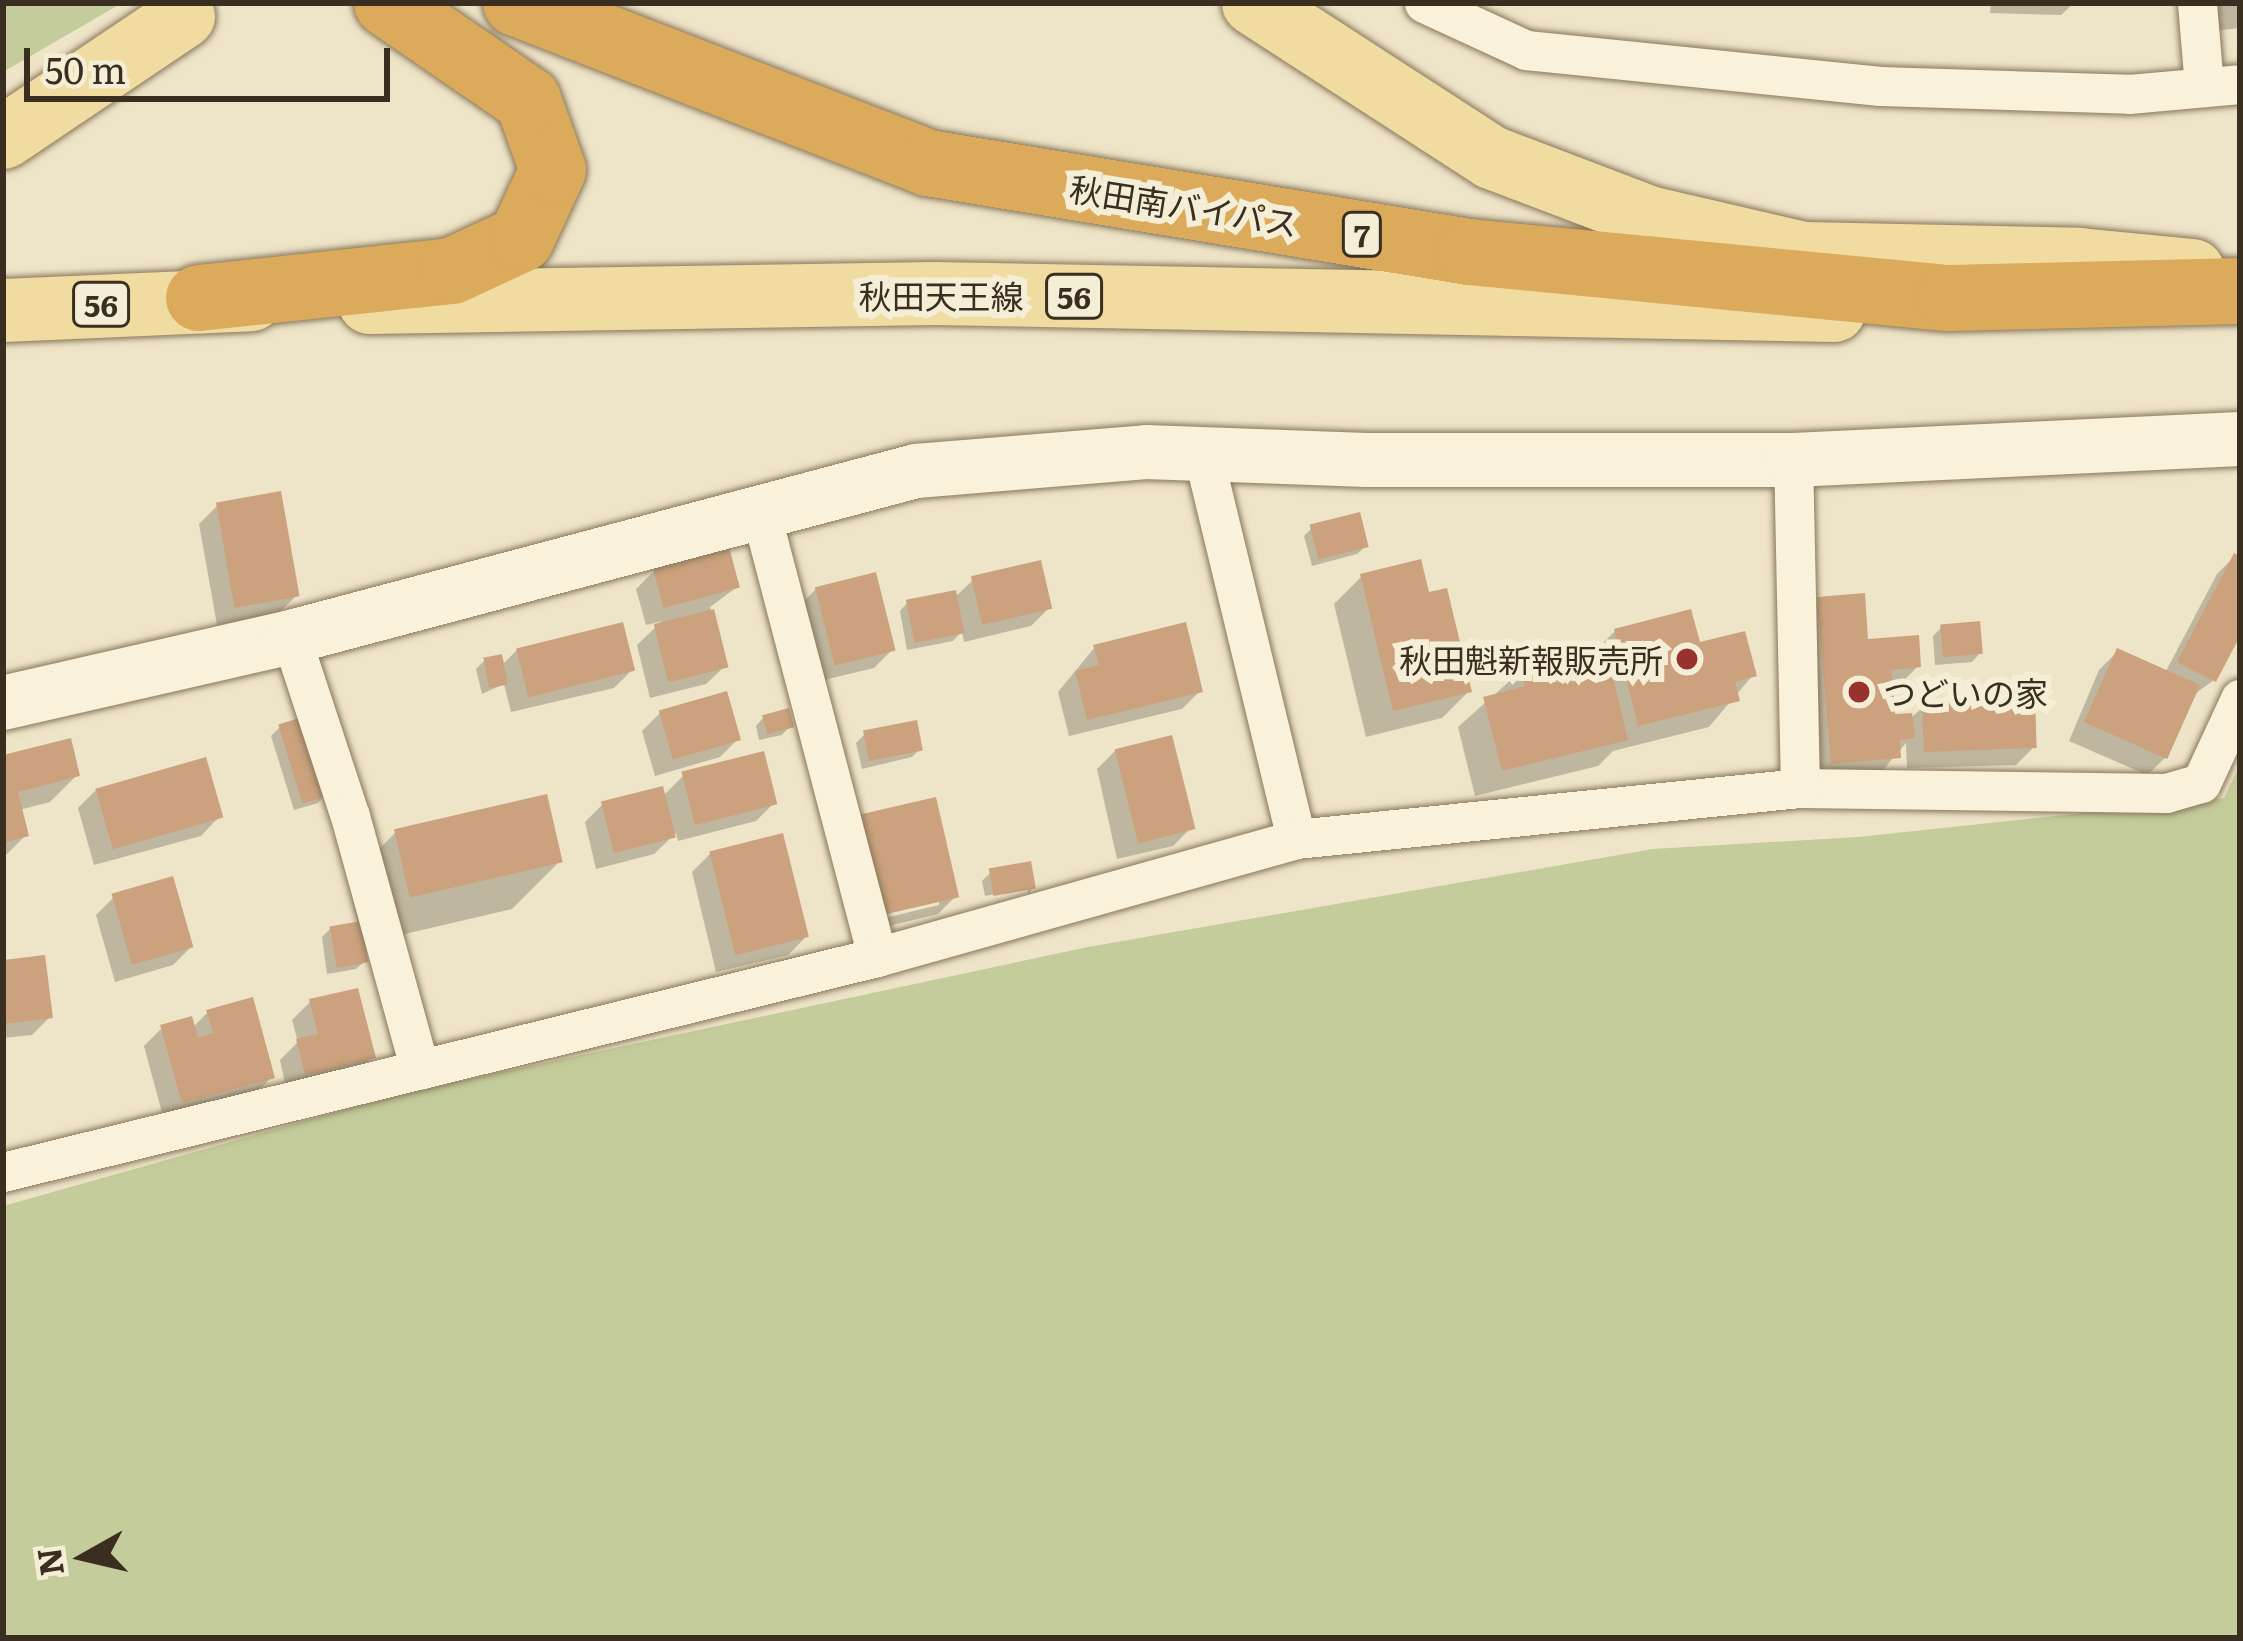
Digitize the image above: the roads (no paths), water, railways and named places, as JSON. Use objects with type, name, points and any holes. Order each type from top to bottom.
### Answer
[{"type":"highway","points":[[199,298],[452,271],[520,239],[553,170],[528,100],[387,3]]},
{"type":"highway","name":"秋田南バイパス","points":[[516,3],[928,163],[1469,252],[1950,298],[2240,291]]},
{"type":"main road","points":[[1253,3],[1491,157],[1652,218],[1804,253],[2079,259],[2240,275]]},
{"type":"main road","points":[[3,137],[183,16]]},
{"type":"main road","name":"秋田天王線","points":[[3,310],[199,298],[461,304],[933,293],[1800,313],[1950,298]]},
{"type":"street","points":[[1424,3],[1526,50],[1880,86],[2128,94],[2222,86],[2198,3]]},
{"type":"street","points":[[3,703],[291,637],[916,471],[1147,452],[1367,460],[1793,460],[2240,440]]},
{"type":"street","points":[[1203,454],[1296,839]]},
{"type":"street","points":[[1793,460],[1800,788]]},
{"type":"street","points":[[760,510],[877,957]]},
{"type":"street","points":[[291,637],[350,816],[420,1070]]},
{"type":"street","points":[[3,1172],[877,957],[1296,839],[1800,788],[2165,793],[2201,783],[2240,700]]},
{"type":"place","name":"秋田魁新報販売所","points":[[1687,659]]},
{"type":"place","name":"つどいの家","points":[[1859,692]]}]
